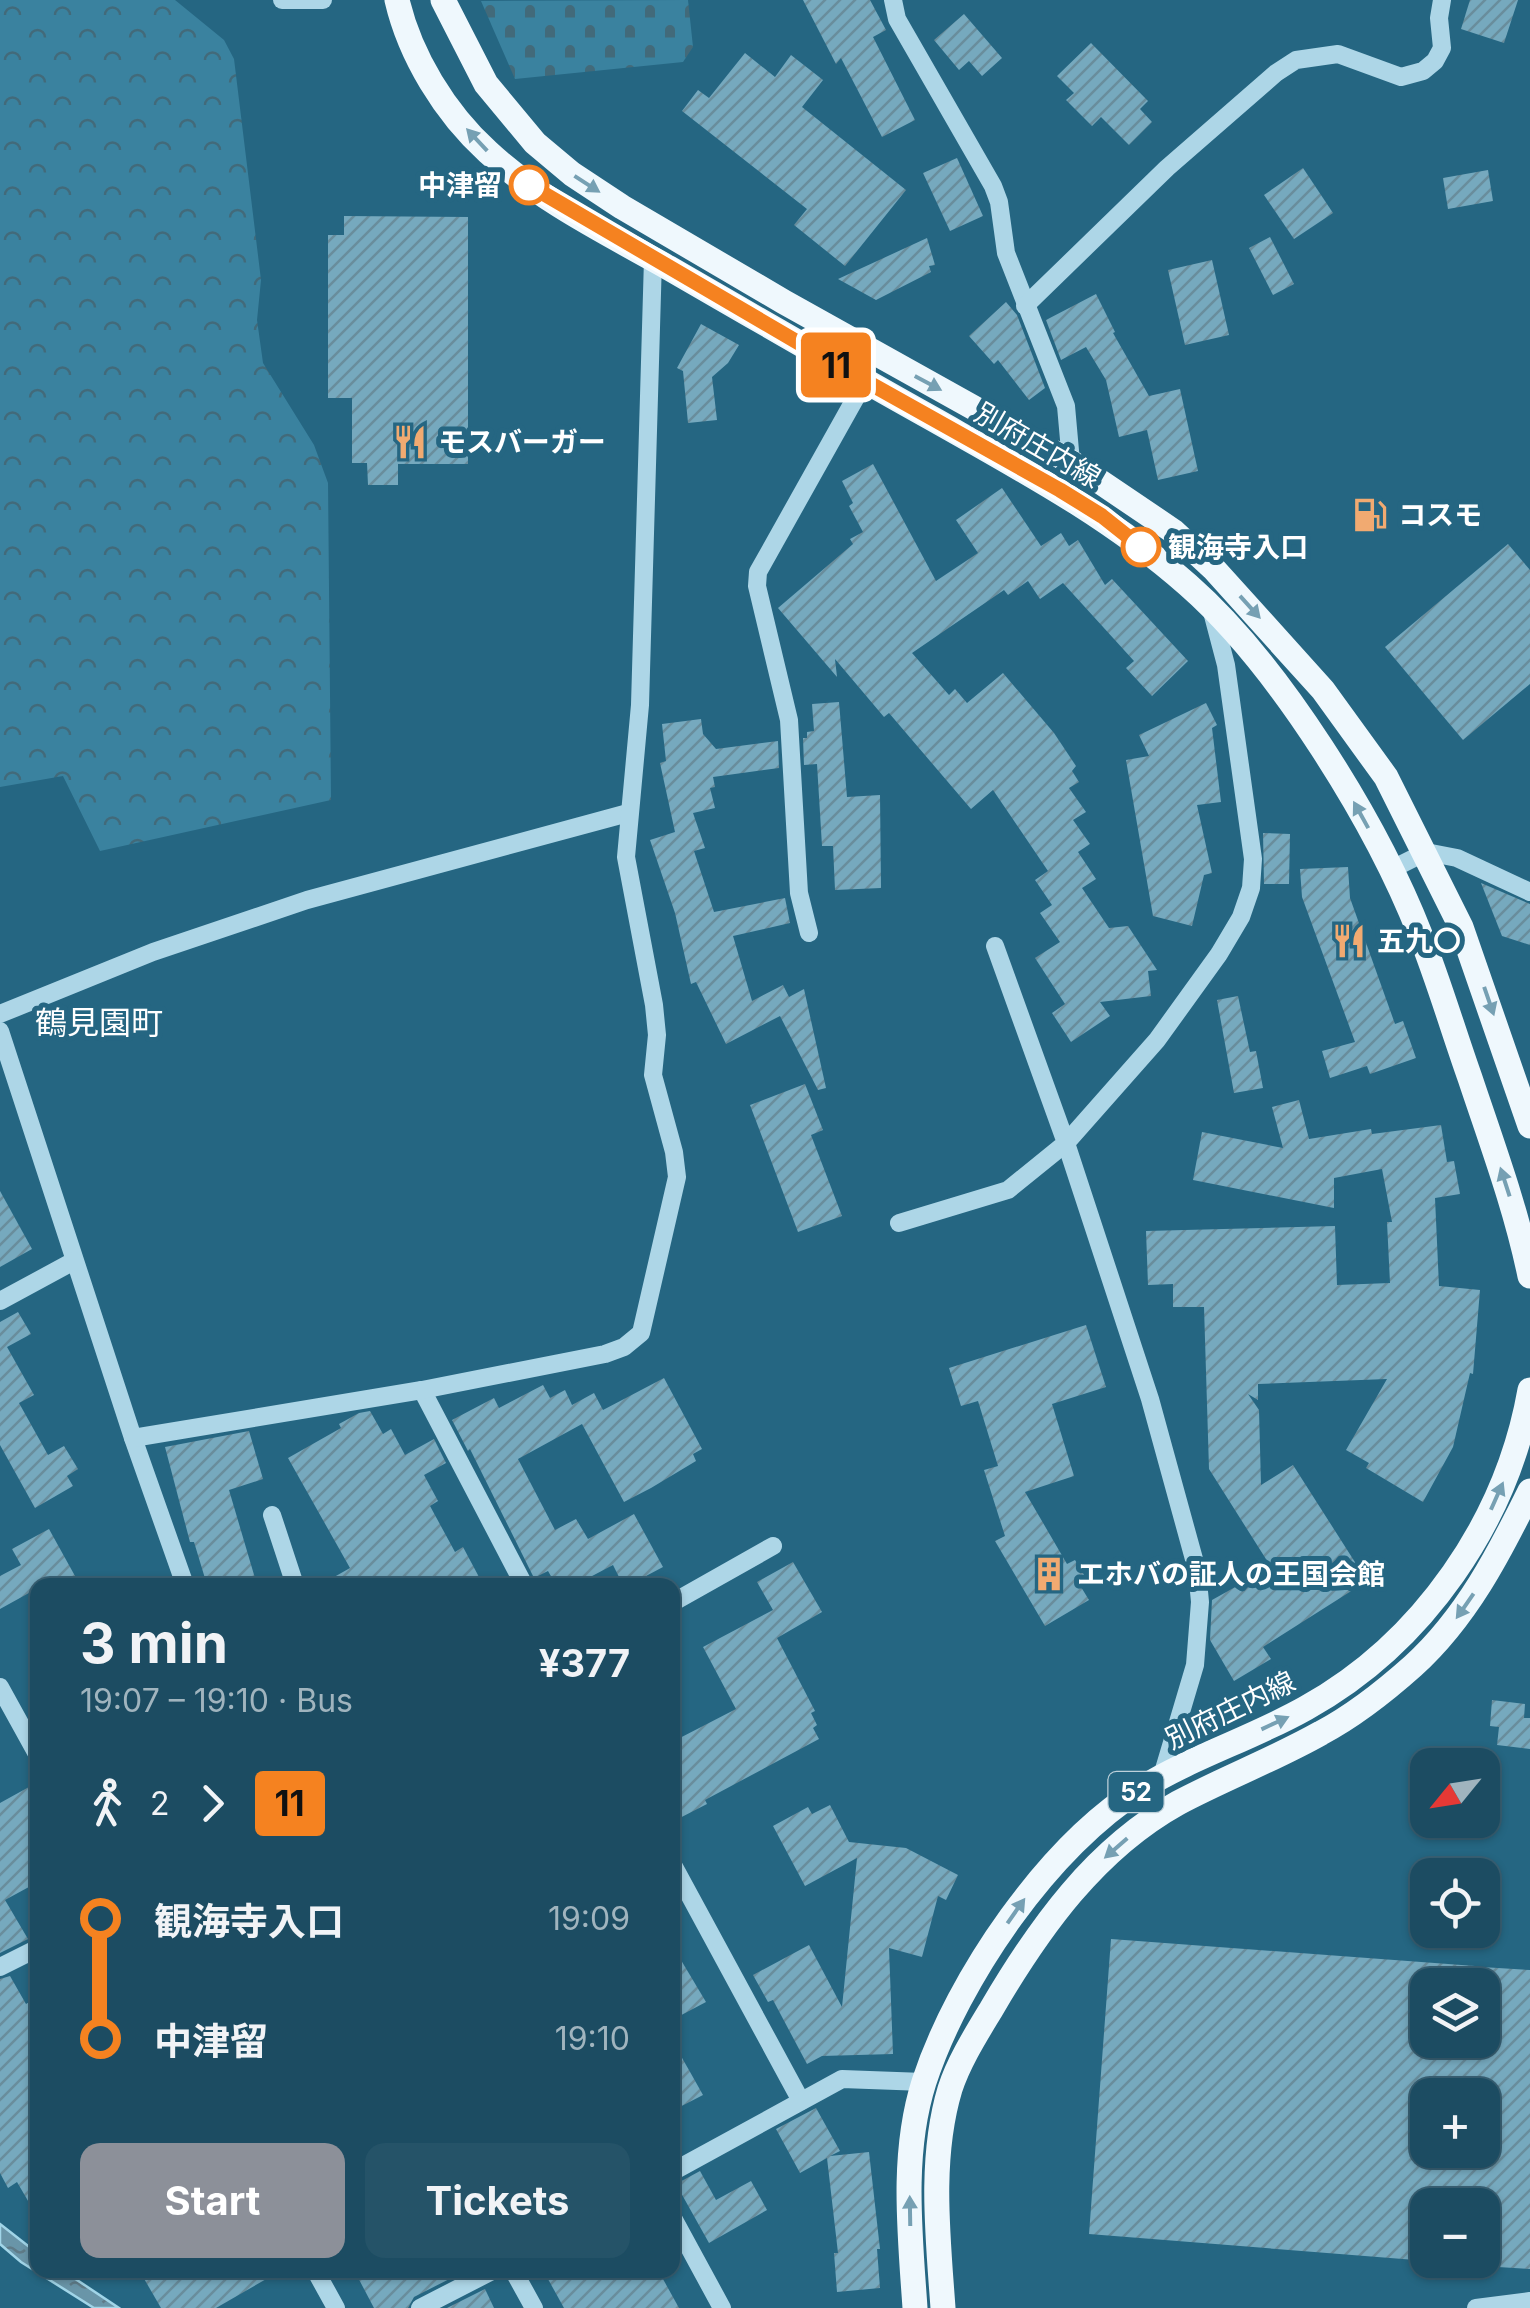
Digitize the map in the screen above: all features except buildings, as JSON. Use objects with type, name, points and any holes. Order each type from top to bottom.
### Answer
[{"type":"main road","name":"別府庄内線","points":[[397,0],[402,23],[441,97],[484,149],[545,196],[1102,516],[1192,588],[1210,608],[1292,705],[1392,869],[1420,934],[1495,1152],[1520,1229],[1530,1276]]},
{"type":"main road","name":"別府庄内線","points":[[443,0],[471,58],[502,105],[535,143],[572,174],[784,302],[1071,462],[1173,532],[1251,607],[1323,690],[1386,777],[1426,852],[1475,962],[1530,1126]]},
{"type":"main road","name":"別府庄内線","points":[[916,2308],[909,2183],[924,2082],[978,1970],[1018,1907],[1081,1836],[1117,1806],[1162,1776],[1276,1724],[1334,1692],[1386,1649],[1448,1583],[1493,1505],[1524,1421],[1530,1390]]},
{"type":"main road","name":"52","points":[[943,2308],[938,2183],[951,2088],[976,2034],[1034,1938],[1100,1862],[1136,1832],[1176,1804],[1322,1733],[1372,1700],[1416,1663],[1453,1623],[1484,1579],[1530,1490]]},
{"type":"street","points":[[282,0],[323,0]]},
{"type":"street","points":[[893,0],[897,20],[993,186],[1006,253],[1066,406],[1071,462]]},
{"type":"street","points":[[1024,306],[1167,168],[1296,60],[1338,54],[1394,76],[1423,71],[1440,53],[1438,18],[1442,0]]},
{"type":"street","points":[[133,1438],[422,1390],[605,1354],[634,1341],[645,1324],[677,1177],[653,1075],[656,1020],[626,856],[640,704],[652,259]]},
{"type":"street","points":[[809,933],[799,893],[789,720],[759,598],[758,572],[865,381]]},
{"type":"street","points":[[899,1223],[1008,1190],[1066,1143],[1157,1040],[1241,917],[1252,888],[1253,860],[1226,664],[1210,608]]},
{"type":"street","points":[[0,1014],[152,952],[258,916],[406,871],[628,813]]},
{"type":"street","points":[[1392,869],[1426,852],[1457,858],[1530,892]]},
{"type":"street","points":[[995,946],[1066,1143],[1150,1398],[1197,1570],[1200,1602],[1195,1665],[1162,1776]]},
{"type":"street","points":[[0,1031],[183,1578]]},
{"type":"street","points":[[0,1301],[74,1260]]},
{"type":"street","points":[[422,1390],[520,1578]]},
{"type":"street","points":[[272,1515],[293,1578]]},
{"type":"street","points":[[680,1598],[773,1546]]},
{"type":"street","points":[[0,1687],[30,1741]]},
{"type":"street","points":[[680,1878],[802,2102]]},
{"type":"street","points":[[0,1968],[30,1952]]},
{"type":"street","points":[[680,2168],[842,2079],[924,2082]]},
{"type":"street","points":[[680,2231],[722,2308]]},
{"type":"street","points":[[319,2278],[336,2308]]},
{"type":"street","points":[[420,2308],[478,2278]]},
{"type":"street","points":[[517,2278],[534,2308]]},
{"type":"street","points":[[1476,2308],[1530,2301]]},
{"type":"green space","points":[[0,0],[175,0],[224,40],[234,59],[261,280],[257,320],[263,363],[314,445],[328,483],[331,800],[100,851],[63,776],[0,787]]},
{"type":"green space","points":[[688,0],[693,47],[683,62],[515,79],[481,1]]},
{"type":"water","points":[[0,2224],[30,2248],[30,2268],[21,2262],[0,2244]]},
{"type":"water","points":[[46,2278],[74,2278],[119,2308],[94,2308]]},
{"type":"bus line","name":"11","points":[[529,185],[1060,490],[1141,547]]},
{"type":"place","name":"中津留","points":[[529,185]]},
{"type":"place","name":"モスバーガー","points":[[410,442]]},
{"type":"place","name":"コスモ","points":[[1370,515]]},
{"type":"place","name":"観海寺入口","points":[[1141,547]]},
{"type":"place","name":"五九〇","points":[[1349,941]]},
{"type":"place","name":"エホバの証人の王国会館","points":[[1049,1574]]},
{"type":"district","name":"鶴見園町","points":[[99,1023]]}]
